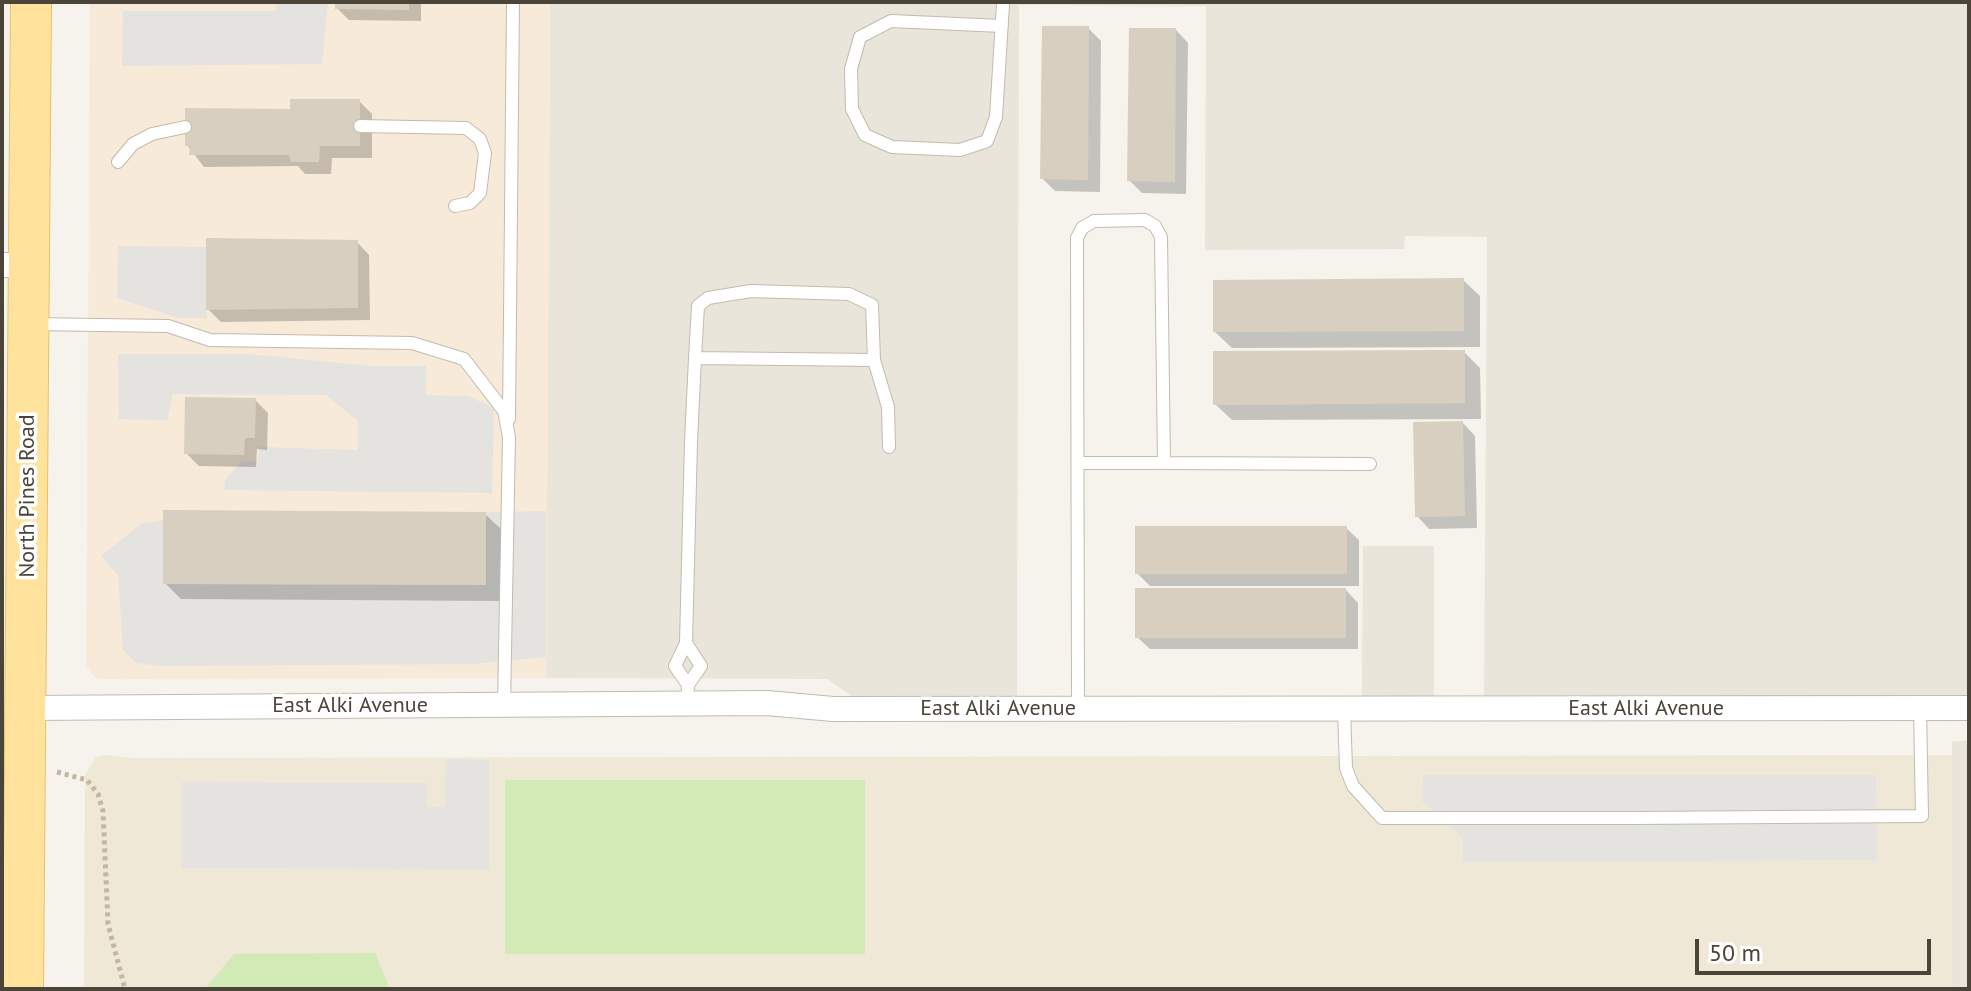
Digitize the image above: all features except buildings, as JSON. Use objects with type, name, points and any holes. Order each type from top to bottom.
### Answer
[{"type":"main road","name":"North Pines Road","points":[[23,989],[23,735],[30,324],[16,265],[31,2]]},
{"type":"street","name":"East Alki Avenue","points":[[23,735],[688,695],[833,709],[1969,708]]},
{"type":"lane","points":[[504,705],[513,2]]},
{"type":"lane","points":[[1002,26],[891,21],[860,37],[851,69],[852,109],[865,135],[892,147],[960,150],[987,141],[996,117],[1002,26],[1003,2]]},
{"type":"lane","points":[[360,126],[466,128],[480,139],[485,153],[480,193],[470,203],[455,206]]},
{"type":"lane","points":[[118,162],[133,144],[152,134],[185,127]]},
{"type":"lane","points":[[1078,709],[1077,238],[1082,228],[1094,221],[1145,220],[1155,226],[1161,237],[1164,463]]},
{"type":"lane","points":[[688,695],[675,666],[686,643],[698,306],[708,298],[751,291],[849,294],[872,305],[874,360],[888,407],[889,447]]},
{"type":"lane","points":[[30,324],[168,326],[210,340],[412,343],[464,359],[504,411],[509,437]]},
{"type":"lane","points":[[695,358],[874,360]]},
{"type":"lane","points":[[1078,463],[1370,464]]},
{"type":"lane","points":[[686,643],[701,666],[688,695]]},
{"type":"lane","points":[[1344,709],[1346,768],[1353,786],[1382,818],[1634,818],[1922,816],[1920,708]]},
{"type":"path","points":[[23,735],[87,780],[98,794],[106,834],[108,924],[125,989]]},
{"type":"shaded area","points":[[90,2],[550,2],[546,678],[99,679],[91,674],[86,664]]},
{"type":"shaded area","points":[[277,2],[328,2],[322,64],[122,66],[123,11],[276,11]]},
{"type":"shaded area","points":[[550,2],[1969,2],[1969,695],[1484,696],[1487,237],[1405,236],[1404,249],[1205,250],[1206,6],[1019,5],[1017,698],[853,697],[827,679],[546,678]]},
{"type":"shaded area","points":[[118,246],[206,247],[207,318],[179,318],[117,298]]},
{"type":"shaded area","points":[[118,354],[248,354],[371,366],[426,366],[426,395],[468,396],[494,408],[492,493],[224,490],[225,480],[241,462],[258,461],[259,447],[358,450],[358,421],[326,395],[173,394],[167,420],[119,419]]},
{"type":"shaded area","points":[[546,511],[546,657],[474,664],[160,666],[136,663],[123,650],[118,575],[101,556],[141,524],[163,520],[163,584],[485,585],[486,512]]},
{"type":"shaded area","points":[[1363,546],[1434,546],[1434,698],[1362,697]]},
{"type":"shaded area","points":[[1969,740],[1969,989],[1952,989],[1952,742]]},
{"type":"shaded area","points":[[1952,755],[1952,989],[84,989],[85,775],[96,757],[132,758]]},
{"type":"shaded area","points":[[446,759],[489,760],[489,869],[182,868],[182,782],[427,783],[427,807],[445,807]]},
{"type":"shaded area","points":[[1423,775],[1876,775],[1877,860],[1463,862],[1463,838],[1422,801]]},
{"type":"green space","points":[[505,780],[865,780],[865,954],[505,954]]},
{"type":"green space","points":[[375,953],[390,989],[205,989],[234,954]]}]
